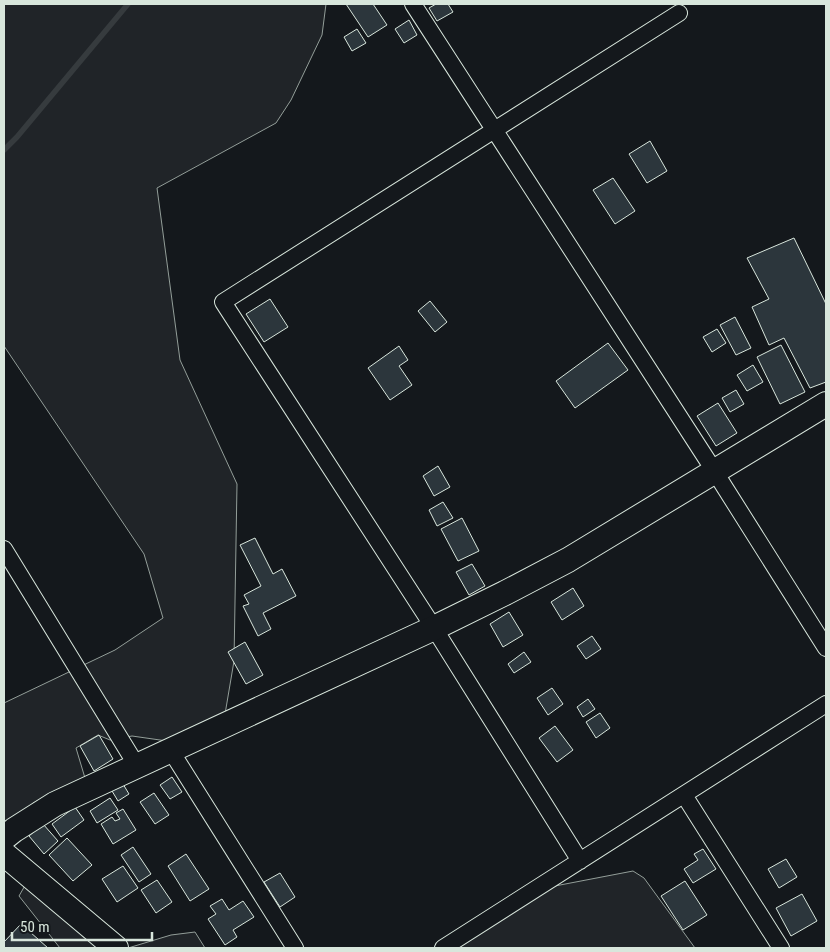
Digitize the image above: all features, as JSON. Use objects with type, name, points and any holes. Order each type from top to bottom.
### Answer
[{"type":"street","points":[[413,4],[715,472],[826,648]]},
{"type":"street","points":[[580,861],[434,628],[223,302],[679,12]]},
{"type":"street","points":[[4,838],[56,804],[434,628],[568,560],[826,404]]},
{"type":"street","points":[[4,549],[137,766]]},
{"type":"street","points":[[443,948],[826,704]]},
{"type":"street","points":[[170,751],[296,948]]},
{"type":"street","points":[[684,795],[781,948]]},
{"type":"street","points":[[4,854],[116,948]]},
{"type":"shaded area","points":[[4,4],[326,4],[322,35],[291,100],[276,123],[157,188],[180,360],[237,484],[234,661],[223,726],[167,741],[132,736],[110,740],[98,735],[76,748],[85,778],[33,803],[4,836],[4,703],[115,650],[163,618],[144,554],[4,346]]},
{"type":"shaded area","points":[[633,871],[644,878],[695,948],[443,948],[534,890]]},
{"type":"shaded area","points":[[27,882],[102,948],[60,948],[19,896]]},
{"type":"shaded area","points":[[195,932],[205,948],[128,948],[171,935]]},
{"type":"building","points":[[346,4],[373,4],[387,25],[368,37]]},
{"type":"building","points":[[436,4],[448,4],[453,12],[437,21],[429,8]]},
{"type":"building","points":[[409,20],[417,35],[404,43],[395,29]]},
{"type":"building","points":[[357,29],[366,43],[352,51],[344,37]]},
{"type":"building","points":[[650,141],[667,171],[647,183],[629,154]]},
{"type":"building","points":[[613,178],[635,211],[615,224],[593,190]]},
{"type":"building","points":[[794,238],[826,304],[826,382],[810,388],[784,338],[769,345],[752,307],[769,299],[747,258]]},
{"type":"building","points":[[270,299],[288,327],[264,342],[246,314]]},
{"type":"building","points":[[430,301],[447,322],[435,332],[418,311]]},
{"type":"building","points":[[735,317],[751,348],[736,355],[720,325]]},
{"type":"building","points":[[717,329],[726,343],[712,352],[703,337]]},
{"type":"building","points":[[608,343],[628,370],[575,408],[556,381]]},
{"type":"building","points":[[781,345],[805,392],[780,404],[757,357]]},
{"type":"building","points":[[399,346],[408,360],[399,366],[412,385],[390,400],[368,368]]},
{"type":"building","points":[[753,365],[763,382],[747,391],[737,375]]},
{"type":"building","points":[[736,390],[744,404],[730,412],[722,398]]},
{"type":"building","points":[[718,403],[737,433],[716,446],[697,416]]},
{"type":"building","points":[[438,466],[450,487],[434,496],[423,476]]},
{"type":"building","points":[[443,502],[453,518],[437,526],[429,510]]},
{"type":"building","points":[[462,518],[479,551],[458,561],[441,529]]},
{"type":"building","points":[[255,538],[273,574],[282,569],[296,596],[263,613],[271,629],[258,636],[243,606],[249,604],[244,595],[261,586],[240,545]]},
{"type":"building","points":[[472,564],[485,586],[469,595],[456,572]]},
{"type":"building","points":[[573,588],[584,606],[562,620],[551,602]]},
{"type":"building","points":[[509,612],[523,635],[503,647],[490,624]]},
{"type":"building","points":[[592,636],[601,649],[586,659],[577,646]]},
{"type":"building","points":[[245,642],[263,675],[246,684],[228,652]]},
{"type":"building","points":[[524,652],[531,662],[514,673],[508,664]]},
{"type":"building","points":[[552,688],[563,704],[548,715],[537,698]]},
{"type":"building","points":[[588,699],[595,709],[583,717],[577,707]]},
{"type":"building","points":[[600,713],[610,728],[596,738],[586,722]]},
{"type":"building","points":[[555,726],[573,750],[557,762],[539,738]]},
{"type":"building","points":[[99,735],[113,759],[94,771],[80,746]]},
{"type":"building","points":[[172,777],[182,792],[170,799],[160,785]]},
{"type":"building","points":[[123,784],[129,794],[118,801],[112,791]]},
{"type":"building","points":[[154,793],[169,815],[155,824],[140,802]]},
{"type":"building","points":[[110,798],[118,810],[97,823],[90,811]]},
{"type":"building","points":[[75,807],[84,820],[61,837],[52,824]]},
{"type":"building","points":[[123,809],[136,830],[113,844],[101,824],[112,817],[115,821],[120,819],[116,813]]},
{"type":"building","points":[[43,824],[58,841],[44,854],[29,836]]},
{"type":"building","points":[[67,838],[92,865],[73,881],[49,855]]},
{"type":"building","points":[[133,847],[151,874],[139,882],[121,855]]},
{"type":"building","points":[[703,849],[716,869],[693,883],[684,869],[698,860],[694,854]]},
{"type":"building","points":[[186,854],[209,889],[190,901],[168,866]]},
{"type":"building","points":[[786,859],[797,877],[779,888],[768,869]]},
{"type":"building","points":[[123,866],[138,888],[117,902],[102,879]]},
{"type":"building","points":[[280,873],[295,897],[280,907],[264,882]]},
{"type":"building","points":[[157,880],[172,902],[156,913],[141,890]]},
{"type":"building","points":[[685,881],[707,915],[683,930],[661,896]]},
{"type":"building","points":[[802,894],[817,921],[791,936],[776,908]]},
{"type":"building","points":[[222,899],[229,910],[243,901],[254,917],[233,930],[237,937],[225,945],[208,919],[216,914],[210,906]]},
{"type":"building","points":[[21,924],[48,948],[4,948],[4,942]]},
{"type":"waterway","points":[[4,150],[128,4]]}]
